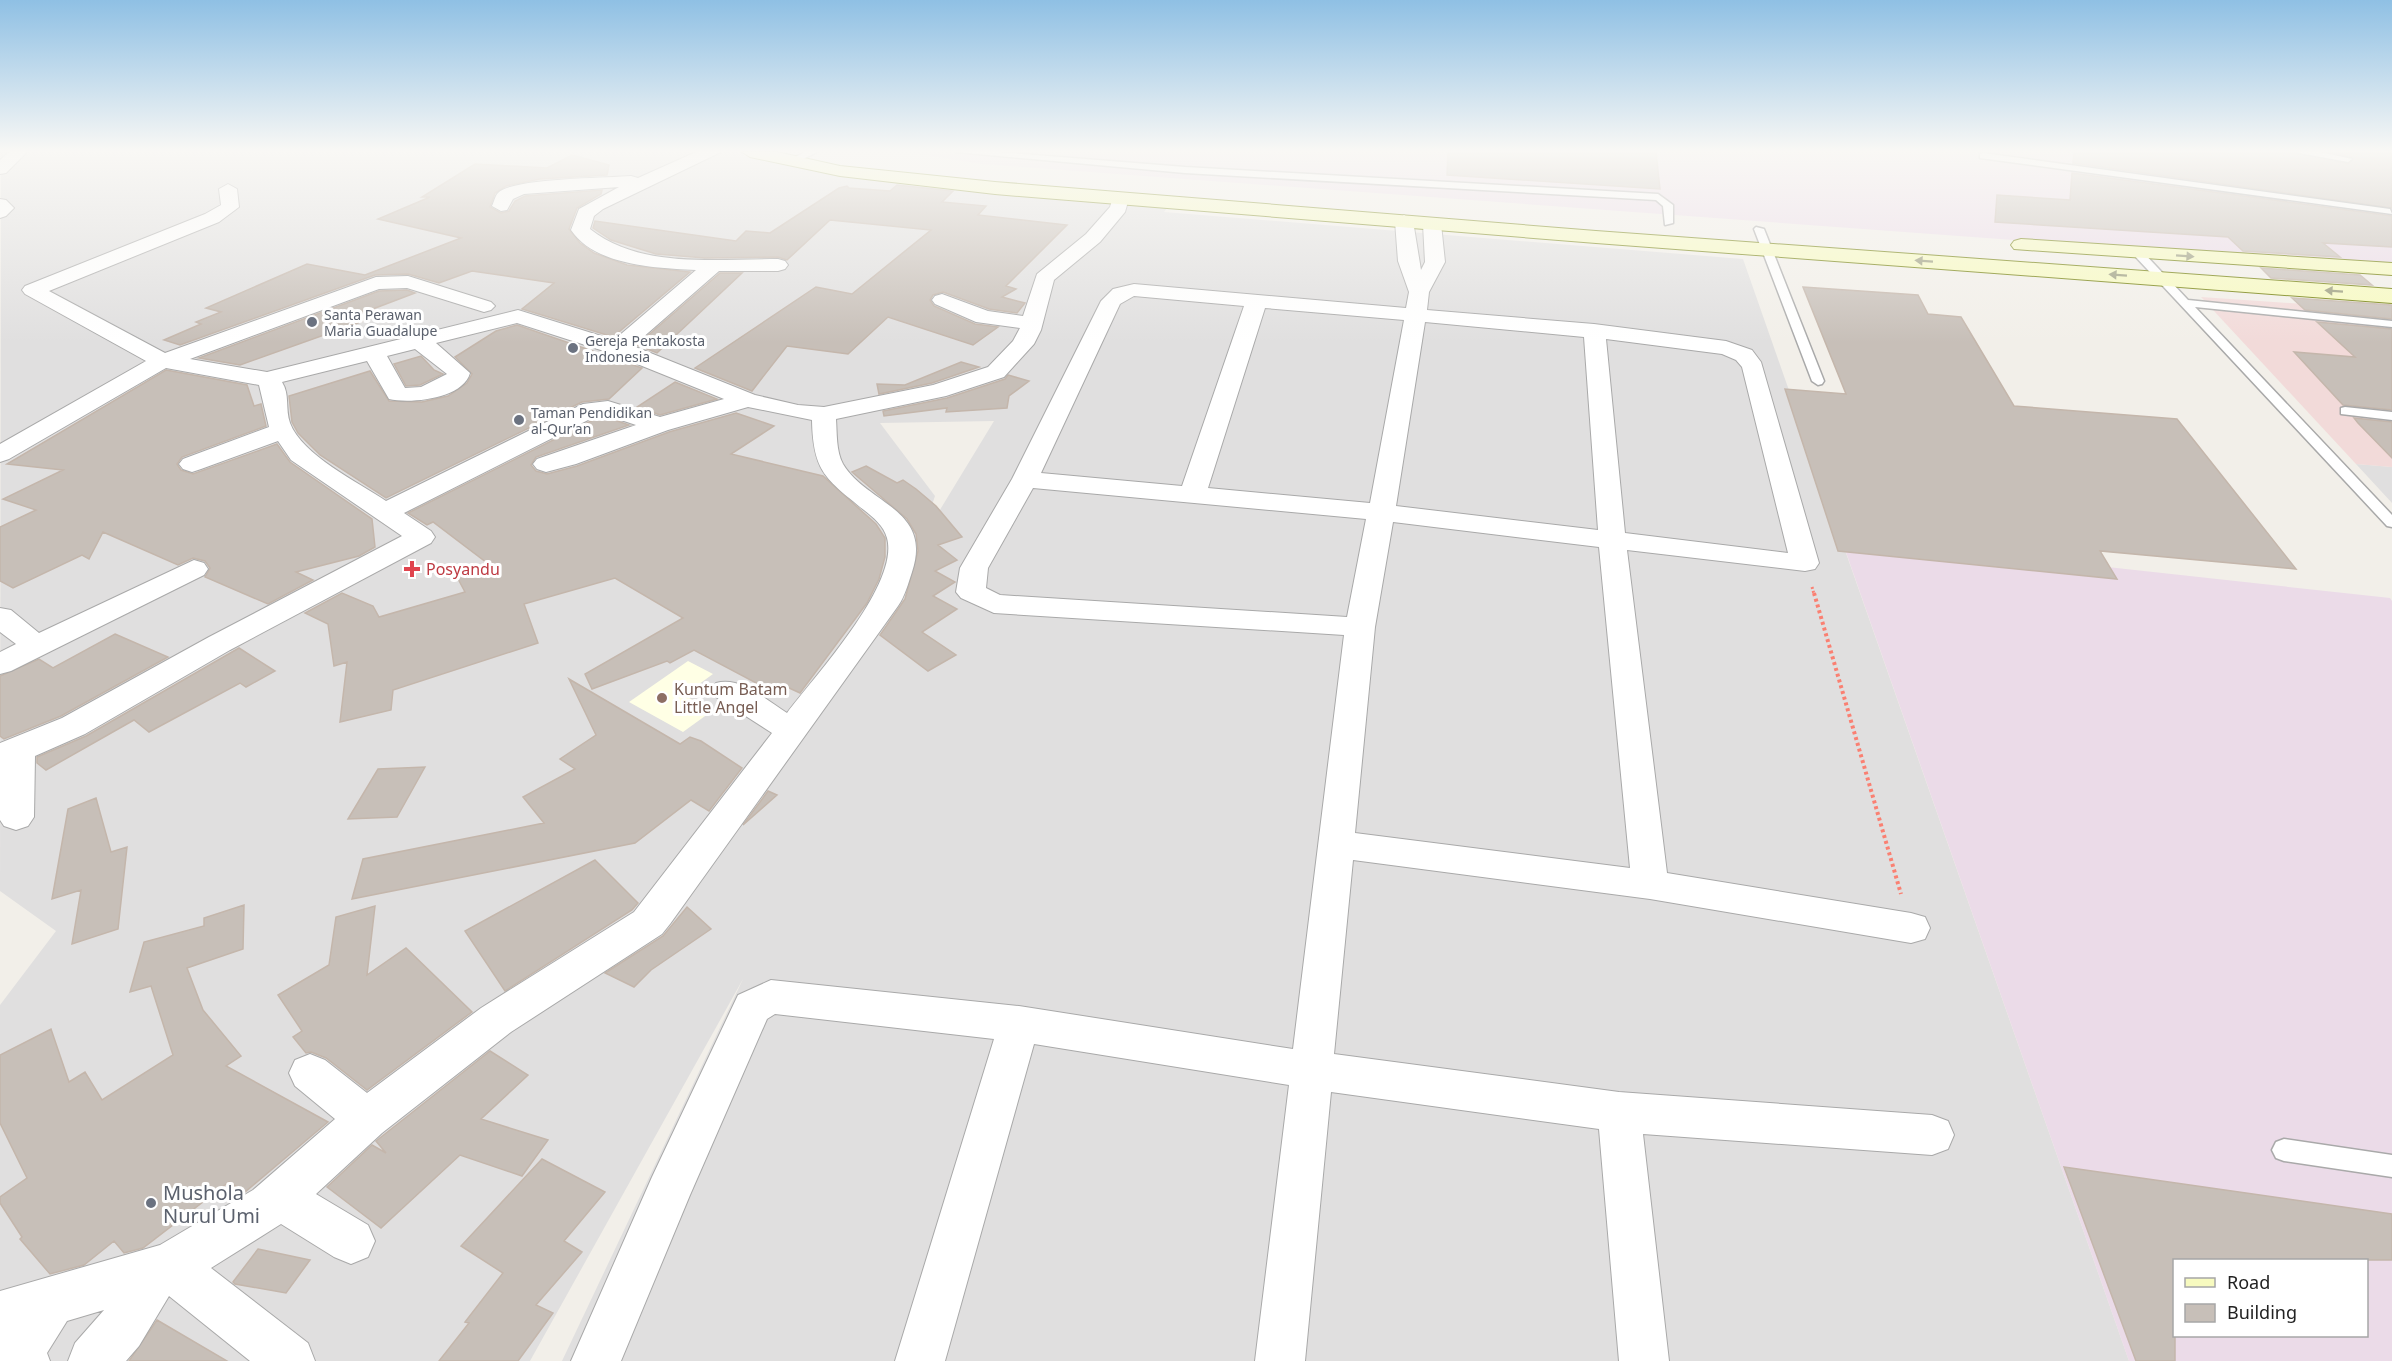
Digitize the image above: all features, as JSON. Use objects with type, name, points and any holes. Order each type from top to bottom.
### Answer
[{"type":"street","points":[[216,216],[32,290],[162,362],[267,380],[518,316],[618,348],[747,399],[798,412],[824,414],[938,391],[996,372],[1023,344],[1030,330],[1030,323],[1044,278],[1093,238],[1112,216]]},
{"type":"street","points":[[585,216],[580,230],[601,247],[624,255],[715,264],[778,265]]},
{"type":"street","points":[[1369,216],[1432,224],[2392,296]]},
{"type":"street","points":[[1404,220],[1408,261],[1418,304]]},
{"type":"street","points":[[1644,221],[1690,224]]},
{"type":"street","points":[[1280,1361],[1360,627],[1418,304],[1435,262],[1432,224]]},
{"type":"street","points":[[1736,228],[1783,231]]},
{"type":"street","points":[[2007,244],[2392,269]]},
{"type":"street","points":[[618,348],[715,264]]},
{"type":"street","points":[[0,454],[162,362],[383,282],[408,282],[484,306]]},
{"type":"street","points":[[1025,479],[1380,512],[1805,563],[1753,367],[1744,355],[1726,348],[1594,331],[1418,304],[1256,302],[1134,290],[1120,294],[1111,301],[1025,479],[974,568],[971,592],[994,604],[1360,627]]},
{"type":"street","points":[[942,300],[984,317],[1030,323]]},
{"type":"street","points":[[1192,496],[1256,302]]},
{"type":"street","points":[[1594,331],[1612,539],[1650,885]]},
{"type":"street","points":[[374,352],[397,394],[401,396],[422,392],[458,377],[459,373],[418,341]]},
{"type":"street","points":[[207,368],[256,345]]},
{"type":"street","points":[[16,817],[9,753],[96,712],[201,653],[422,537],[300,455],[278,423],[274,388],[267,380]]},
{"type":"street","points":[[546,464],[567,459],[659,425],[747,399]]},
{"type":"street","points":[[385,512],[591,409],[608,408],[659,425]]},
{"type":"street","points":[[10,1348],[49,1304],[164,1268],[269,1206],[367,1119],[533,994],[648,923],[888,600],[903,553],[902,537],[896,524],[842,480],[830,464],[824,414]]},
{"type":"street","points":[[192,464],[282,431]]},
{"type":"street","points":[[0,664],[194,569]]},
{"type":"street","points":[[0,617],[36,645]]},
{"type":"street","points":[[728,690],[791,730]]},
{"type":"street","points":[[1335,844],[1650,885],[1911,928]]},
{"type":"street","points":[[596,1361],[668,1192],[752,1007],[771,997],[1019,1024],[1310,1070],[1619,1112],[1932,1135]]},
{"type":"street","points":[[920,1361],[1019,1024]]},
{"type":"street","points":[[310,1073],[367,1119]]},
{"type":"street","points":[[1619,1112],[1644,1361]]},
{"type":"street","points":[[279,1197],[351,1241]]},
{"type":"street","points":[[93,1361],[121,1328],[164,1268]]},
{"type":"street","points":[[164,1268],[290,1361]]},
{"type":"lane","points":[[1668,216],[1668,223]]},
{"type":"lane","points":[[1759,230],[1818,381]]},
{"type":"lane","points":[[2137,252],[2392,523]]},
{"type":"lane","points":[[2184,303],[2392,324]]},
{"type":"lane","points":[[2345,411],[2392,416]]},
{"type":"lane","points":[[2284,1150],[2392,1166]]},
{"type":"path","points":[[1805,563],[1911,928]]},
{"type":"shaded area","points":[[1,216],[1207,216],[1743,259],[2129,1361],[562,1361],[743,979],[530,1361],[0,1361],[0,1005],[56,931],[0,891]],"holes":[[[994,421],[920,541],[935,496],[880,423]]]},
{"type":"shaded area","points":[[1680,216],[2392,216],[2392,268]]},
{"type":"shaded area","points":[[2201,297],[2392,310],[2392,467],[2356,464]]},
{"type":"shaded area","points":[[2356,464],[2392,467],[2392,503]]},
{"type":"shaded area","points":[[1841,538],[2390,598],[2392,601],[2392,1361],[2129,1361]]},
{"type":"shaded area","name":"Kuntum Batam Little Angel","points":[[688,661],[713,674],[684,695],[712,711],[683,732],[629,702]]},
{"type":"building","points":[[386,216],[574,216],[569,229],[580,243],[594,253],[627,265],[690,272],[613,337],[522,309],[554,283],[472,271],[439,283],[408,274],[375,275],[180,345],[164,340],[201,324],[196,322],[221,312],[206,308],[307,264],[365,275],[461,238],[378,219]]},
{"type":"building","points":[[797,216],[983,216],[1067,225],[1006,286],[1016,289],[1002,297],[1025,303],[1017,313],[989,309],[943,292],[933,295],[930,300],[934,306],[975,324],[998,327],[973,345],[888,317],[848,354],[787,346],[752,391],[695,368],[816,287],[852,294],[931,230],[830,220],[787,260],[778,257],[705,258],[656,254],[611,240],[593,228],[595,221],[736,241],[746,231],[770,233]]},
{"type":"building","points":[[1995,216],[2388,216],[2392,216],[2392,247],[2323,243],[2340,257],[2243,251],[2228,237],[1995,222]]},
{"type":"building","points":[[2261,268],[2360,275],[2372,285],[2271,278]]},
{"type":"building","points":[[720,273],[742,273],[657,353],[637,345]]},
{"type":"building","points":[[1803,287],[1918,295],[1928,314],[1961,317],[2014,406],[2177,419],[2296,569],[2100,551],[2117,579],[1838,551],[1785,389],[1846,394]]},
{"type":"building","points":[[407,290],[415,293],[357,315],[366,320],[240,365],[199,358],[379,291]]},
{"type":"building","points":[[2292,298],[2392,305],[2392,319],[2305,310]]},
{"type":"building","points":[[2317,322],[2392,329],[2392,410],[2343,405],[2294,352],[2355,357]]},
{"type":"building","points":[[517,325],[642,368],[609,399],[582,402],[386,498],[320,455],[298,433],[292,422],[289,396],[370,371],[389,401],[422,402],[448,396],[467,383],[472,374],[455,357],[496,331]]},
{"type":"building","points":[[421,356],[434,370],[443,374],[420,385],[406,386],[394,364]]},
{"type":"building","points":[[961,362],[979,367],[932,383],[879,394],[877,384],[905,385]]},
{"type":"building","points":[[166,370],[247,385],[254,406],[261,404],[266,426],[182,457],[177,464],[181,470],[193,474],[277,444],[290,462],[372,519],[375,547],[359,556],[296,572],[313,580],[268,604],[205,577],[210,568],[205,561],[193,558],[178,565],[103,532],[89,559],[82,555],[13,588],[0,581],[0,527],[36,510],[3,499],[63,470],[7,464]]},
{"type":"building","points":[[1008,375],[1029,381],[1009,396],[1007,408],[946,412],[947,408],[884,416],[883,411],[947,398],[1005,379]]},
{"type":"building","points":[[675,382],[717,399],[660,415],[637,407]]},
{"type":"building","points":[[736,413],[774,426],[731,454],[823,476],[876,524],[885,538],[885,557],[879,579],[867,603],[800,693],[787,687],[779,695],[694,650],[670,663],[667,661],[592,689],[585,674],[683,618],[615,578],[524,604],[538,643],[393,690],[391,710],[340,722],[347,662],[334,666],[328,624],[305,613],[342,593],[373,606],[379,617],[465,592],[457,577],[491,566],[433,522],[427,525],[408,513],[597,418],[606,417],[629,425],[536,457],[531,465],[536,471],[547,474],[577,466],[669,432]]},
{"type":"building","points":[[2354,418],[2392,422],[2392,458],[2358,423]]},
{"type":"building","points":[[866,466],[897,483],[903,480],[916,489],[936,506],[962,537],[938,545],[957,560],[935,571],[955,582],[933,596],[957,609],[922,632],[956,655],[928,671],[880,635],[905,599],[918,551],[916,534],[907,519],[852,472]]},
{"type":"building","points":[[115,634],[168,657],[61,716],[4,739],[0,736],[0,676],[39,659],[53,668]]},
{"type":"building","points":[[239,648],[275,671],[246,687],[240,683],[149,732],[134,720],[46,770],[37,763],[37,757],[86,736]]},
{"type":"building","points":[[569,679],[680,744],[690,737],[701,741],[742,768],[709,811],[691,800],[635,843],[352,899],[363,859],[544,823],[523,797],[575,769],[560,759],[596,735]]},
{"type":"building","points":[[425,767],[397,817],[348,819],[378,769]]},
{"type":"building","points":[[768,791],[777,795],[743,825]]},
{"type":"building","points":[[96,798],[111,852],[127,847],[118,929],[72,944],[81,890],[52,899],[68,809]]},
{"type":"building","points":[[595,860],[638,903],[632,910],[505,991],[465,931]]},
{"type":"building","points":[[244,905],[243,949],[187,968],[203,1010],[241,1056],[226,1066],[328,1122],[245,1192],[229,1182],[143,1248],[124,1253],[114,1241],[84,1265],[50,1274],[20,1239],[22,1237],[0,1203],[0,1197],[27,1178],[0,1123],[0,1055],[51,1029],[69,1082],[85,1072],[102,1100],[173,1055],[151,986],[130,992],[144,942],[204,926],[204,918]]},
{"type":"building","points":[[375,906],[367,975],[406,948],[472,1012],[367,1090],[326,1058],[311,1052],[306,1053],[293,1037],[302,1031],[278,995],[329,965],[336,917]]},
{"type":"building","points":[[687,907],[711,929],[651,970],[634,987],[605,973],[663,936]]},
{"type":"building","points":[[490,1051],[528,1075],[481,1119],[548,1140],[522,1176],[460,1155],[381,1228],[327,1187],[372,1145],[386,1153],[376,1141]]},
{"type":"building","points":[[542,1159],[605,1192],[564,1241],[582,1252],[536,1305],[553,1313],[518,1361],[439,1361],[469,1323],[465,1322],[503,1273],[461,1246]]},
{"type":"building","points":[[2064,1167],[2392,1214],[2392,1260],[2173,1259],[2175,1361],[2136,1361]]},
{"type":"building","points":[[258,1249],[310,1260],[286,1293],[235,1284],[233,1282]]},
{"type":"building","points":[[157,1320],[227,1361],[129,1361]]},
{"type":"place","name":"Santa Perawan Maria Guadalupe","points":[[312,322]]},
{"type":"place","name":"Gereja Pentakosta Indonesia","points":[[573,348]]},
{"type":"place","name":"Taman Pendidikan al-Qur’an","points":[[519,420]]},
{"type":"place","name":"Posyandu","points":[[412,569]]},
{"type":"place","name":"Kuntum Batam Little Angel","points":[[662,698]]},
{"type":"place","name":"Mushola Nurul Umi","points":[[151,1203]]}]
